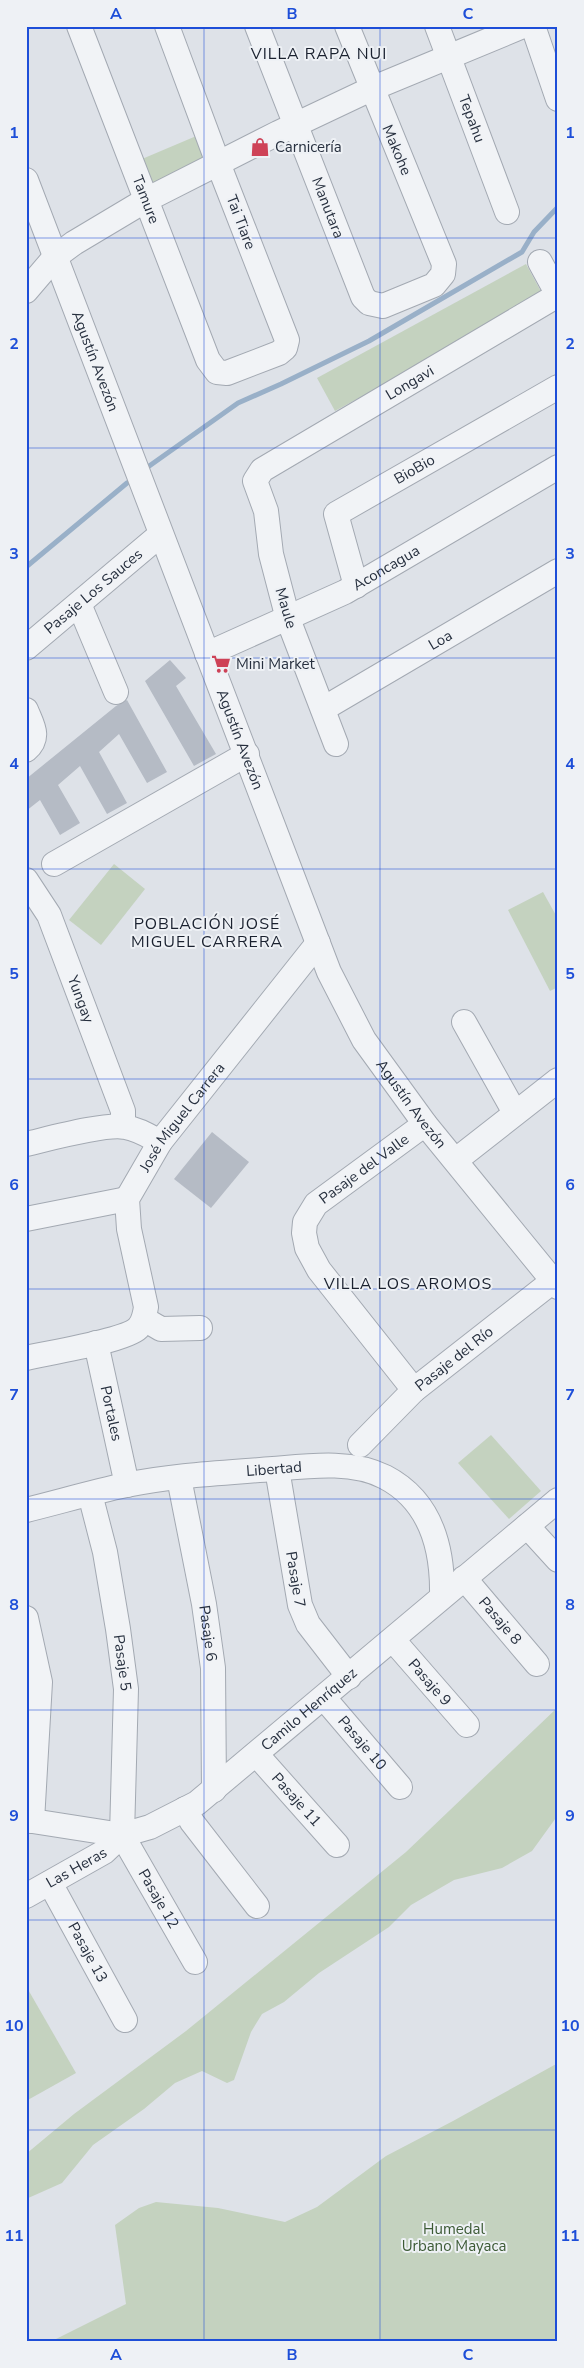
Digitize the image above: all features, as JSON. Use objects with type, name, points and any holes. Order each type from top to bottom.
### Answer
[{"type":"street","name":"Tamure","points":[[79,26],[208,360],[217,372]]},
{"type":"street","name":"Tai Tiare","points":[[167,26],[287,340],[285,348],[279,353],[227,373],[217,372]]},
{"type":"street","name":"Manutara","points":[[257,26],[294,125],[364,298],[369,303]]},
{"type":"street","name":"Makohe","points":[[347,26],[371,89],[444,264],[443,274],[434,285],[383,306],[369,303]]},
{"type":"street","name":"Tepahu","points":[[436,26],[507,212]]},
{"type":"street","points":[[26,291],[55,257],[74,243],[146,200],[294,125],[371,89],[523,26]]},
{"type":"street","points":[[533,26],[558,99]]},
{"type":"street","name":"Agustín Avezón","points":[[26,180],[160,535],[247,754],[329,972],[364,1040],[425,1124],[555,1284]]},
{"type":"street","points":[[540,262],[558,295]]},
{"type":"street","name":"Longavi","points":[[262,470],[558,295]]},
{"type":"street","name":"BioBio","points":[[356,586],[336,514],[558,387]]},
{"type":"street","name":"Aconcagua","points":[[207,654],[356,586],[558,467]]},
{"type":"street","name":"Maule","points":[[262,470],[254,480],[266,511],[271,554],[288,618],[336,744]]},
{"type":"street","name":"Pasaje Los Sauces","points":[[26,648],[160,535]]},
{"type":"street","name":"Loa","points":[[323,709],[558,571]]},
{"type":"street","points":[[79,604],[116,692]]},
{"type":"street","points":[[26,710],[35,737],[32,745],[26,750]]},
{"type":"street","points":[[54,864],[247,754]]},
{"type":"street","name":"Yungay","points":[[26,880],[49,915],[123,1112],[123,1126]]},
{"type":"street","name":"José Miguel Carrera","points":[[127,1199],[160,1142],[318,943]]},
{"type":"street","points":[[464,1022],[515,1113]]},
{"type":"street","name":"Agustín Avezón","points":[[456,1160],[558,1080]]},
{"type":"street","name":"Pasaje del Valle","points":[[414,1390],[319,1270],[307,1248],[304,1233],[305,1222],[316,1204],[425,1124]]},
{"type":"street","points":[[27,1143],[89,1130],[123,1126],[139,1130],[160,1142]]},
{"type":"street","points":[[26,1219],[127,1199],[129,1230],[146,1307],[144,1319],[138,1328],[130,1333],[96,1343],[26,1358]]},
{"type":"street","name":"Pasaje del Río","points":[[360,1445],[414,1390],[555,1284]]},
{"type":"street","points":[[144,1319],[160,1329],[200,1328]]},
{"type":"street","name":"Portales","points":[[96,1343],[127,1485]]},
{"type":"street","name":"Libertad","points":[[26,1510],[127,1485],[179,1478],[277,1469],[341,1466],[367,1469],[401,1487],[426,1515],[439,1546],[443,1567],[442,1596]]},
{"type":"street","name":"Pasaje 7","points":[[277,1469],[300,1605],[308,1624],[349,1677]]},
{"type":"street","name":"Pasaje 6","points":[[179,1478],[204,1604],[213,1668],[214,1790]]},
{"type":"street","name":"Pasaje 5","points":[[90,1494],[104,1552],[118,1629],[126,1689],[122,1835]]},
{"type":"street","name":"Camilo Henríquez","points":[[29,1820],[122,1835],[150,1827],[185,1809],[214,1790],[558,1500]]},
{"type":"street","points":[[526,1526],[558,1560]]},
{"type":"street","name":"Pasaje 8","points":[[464,1578],[537,1664]]},
{"type":"street","points":[[26,1618],[40,1682],[29,1820]]},
{"type":"street","name":"Pasaje 9","points":[[393,1640],[467,1725]]},
{"type":"street","name":"Pasaje 10","points":[[324,1698],[400,1787]]},
{"type":"street","name":"Pasaje 11","points":[[256,1754],[337,1845]]},
{"type":"street","points":[[185,1809],[192,1822],[257,1906]]},
{"type":"street","name":"Las Heras","points":[[26,1896],[104,1852],[122,1835]]},
{"type":"street","name":"Pasaje 12","points":[[122,1835],[195,1962]]},
{"type":"street","name":"Pasaje 13","points":[[50,1884],[125,2020]]},
{"type":"green space","points":[[201,134],[210,157],[151,188],[142,159]]},
{"type":"green space","points":[[526,264],[544,297],[335,411],[317,378]]},
{"type":"green space","points":[[114,864],[145,889],[101,945],[69,920]]},
{"type":"green space","points":[[543,892],[558,919],[558,987],[550,991],[508,910]]},
{"type":"green space","points":[[491,1435],[541,1491],[509,1519],[458,1463]]},
{"type":"green space","points":[[558,1707],[558,1815],[532,1851],[502,1868],[454,1880],[411,1905],[389,1927],[319,1973],[284,2002],[262,2014],[251,2032],[234,2080],[227,2083],[202,2071],[175,2083],[144,2109],[93,2145],[62,2183],[26,2199],[26,2154],[74,2114],[186,2031],[406,1852]]},
{"type":"green space","points":[[26,1986],[76,2073],[26,2101]]},
{"type":"green space","name":"Humedal Urbano Mayaca","points":[[558,2063],[558,2342],[50,2342],[126,2304],[115,2225],[139,2208],[156,2202],[218,2208],[285,2222],[317,2207],[386,2156]]},
{"type":"building","points":[[170,660],[186,678],[176,686],[216,754],[194,766],[145,681]]},
{"type":"building","points":[[127,700],[167,772],[147,783],[119,734],[99,752],[127,803],[107,814],[80,766],[58,785],[80,823],[60,835],[40,800],[26,811],[26,779],[116,706]]},
{"type":"building","points":[[212,1132],[249,1162],[211,1208],[174,1179]]},
{"type":"waterway","points":[[145,469],[238,403],[369,341],[522,252],[534,232],[558,207]]},
{"type":"waterway","points":[[26,567],[127,483]]},
{"type":"place","name":"Carnicería","points":[[260,147]]},
{"type":"place","name":"Mini Market","points":[[221,664]]},
{"type":"district","name":"VILLA RAPA NUI","points":[[319,53]]},
{"type":"district","name":"POBLACIÓN JOSÉ MIGUEL CARRERA","points":[[207,932]]},
{"type":"district","name":"VILLA LOS AROMOS","points":[[408,1283]]}]
